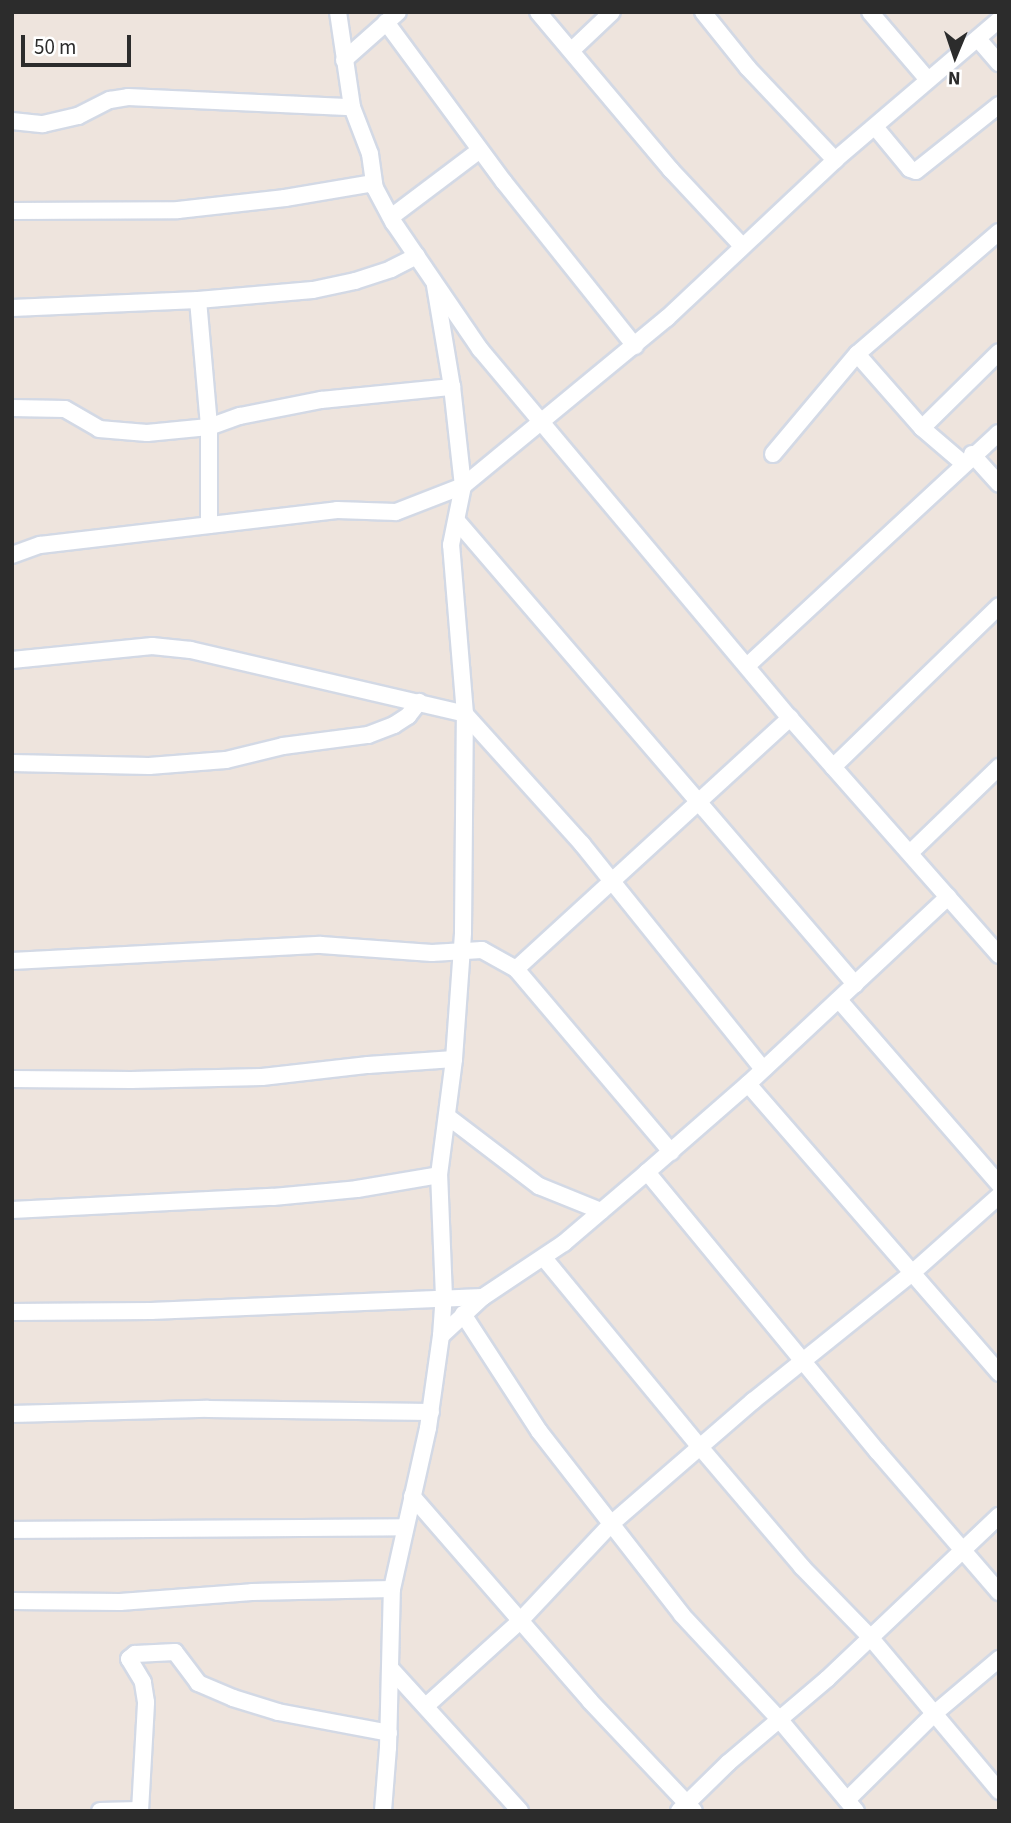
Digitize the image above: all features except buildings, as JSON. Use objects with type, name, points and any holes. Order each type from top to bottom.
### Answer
[{"type":"street","points":[[338,12],[352,107],[370,154],[374,183],[391,218],[435,285],[480,349],[574,464],[790,718],[999,955]]},
{"type":"street","points":[[538,12],[671,170],[742,246]]},
{"type":"street","points":[[572,50],[612,12]]},
{"type":"street","points":[[703,12],[748,68],[835,160]]},
{"type":"street","points":[[870,12],[928,80]]},
{"type":"street","points":[[344,60],[392,17],[480,150],[635,346]]},
{"type":"street","points":[[12,555],[40,545],[209,525],[358,509],[396,512],[463,486],[635,346],[835,160],[876,128],[999,20]]},
{"type":"street","points":[[978,39],[999,63]]},
{"type":"street","points":[[12,121],[43,124],[78,116],[110,100],[128,97],[352,107]]},
{"type":"street","points":[[876,128],[910,169],[916,171],[999,105]]},
{"type":"street","points":[[391,218],[480,150]]},
{"type":"street","points":[[12,211],[87,213],[190,209],[285,198],[374,183]]},
{"type":"street","points":[[773,453],[857,354],[999,232]]},
{"type":"street","points":[[12,308],[198,300],[313,290],[355,281],[391,269],[417,256]]},
{"type":"street","points":[[383,1811],[389,1733],[392,1589],[431,1412],[441,1335],[444,1297],[439,1175],[454,1059],[462,949],[465,714],[451,545],[463,486],[453,387],[435,285]]},
{"type":"street","points":[[198,300],[209,427],[209,525]]},
{"type":"street","points":[[922,428],[999,352]]},
{"type":"street","points":[[857,354],[922,428],[999,484]]},
{"type":"street","points":[[12,408],[65,409],[92,426],[114,431],[147,433],[209,427],[240,415],[321,400],[453,387]]},
{"type":"street","points":[[747,666],[999,432]]},
{"type":"street","points":[[457,521],[855,984]]},
{"type":"street","points":[[833,767],[999,606]]},
{"type":"street","points":[[12,660],[152,646],[191,650],[465,714],[582,844],[763,1069]]},
{"type":"street","points":[[12,763],[149,766],[226,760],[283,746],[368,734],[394,725],[408,716],[419,702]]},
{"type":"street","points":[[516,970],[790,718]]},
{"type":"street","points":[[911,853],[999,767]]},
{"type":"street","points":[[441,1335],[483,1297],[544,1258],[671,1152],[748,1084],[948,897]]},
{"type":"street","points":[[12,961],[321,945],[432,953],[462,949],[482,950],[516,970],[671,1152]]},
{"type":"street","points":[[839,1000],[999,1184]]},
{"type":"street","points":[[12,1079],[262,1077],[454,1059]]},
{"type":"street","points":[[748,1084],[999,1373]]},
{"type":"street","points":[[447,1115],[539,1186],[601,1211]]},
{"type":"street","points":[[647,1172],[999,1592]]},
{"type":"street","points":[[12,1210],[273,1197],[357,1189],[439,1175]]},
{"type":"street","points":[[426,1706],[520,1621],[611,1524],[802,1359],[911,1274],[999,1196]]},
{"type":"street","points":[[544,1258],[802,1567],[870,1637],[999,1791]]},
{"type":"street","points":[[12,1312],[151,1311],[483,1297]]},
{"type":"street","points":[[463,1314],[539,1431],[682,1615],[779,1719],[852,1805],[935,1713],[999,1658]]},
{"type":"street","points":[[12,1414],[208,1409],[431,1412]]},
{"type":"street","points":[[412,1496],[687,1808],[728,1763],[870,1637],[999,1516]]},
{"type":"street","points":[[12,1530],[404,1527]]},
{"type":"street","points":[[12,1601],[120,1602],[252,1592],[392,1589]]},
{"type":"street","points":[[100,1811],[140,1810],[146,1702],[143,1682],[129,1659],[135,1654],[175,1653],[198,1683],[233,1698],[278,1712],[389,1733]]},
{"type":"street","points":[[391,1669],[520,1811]]}]
